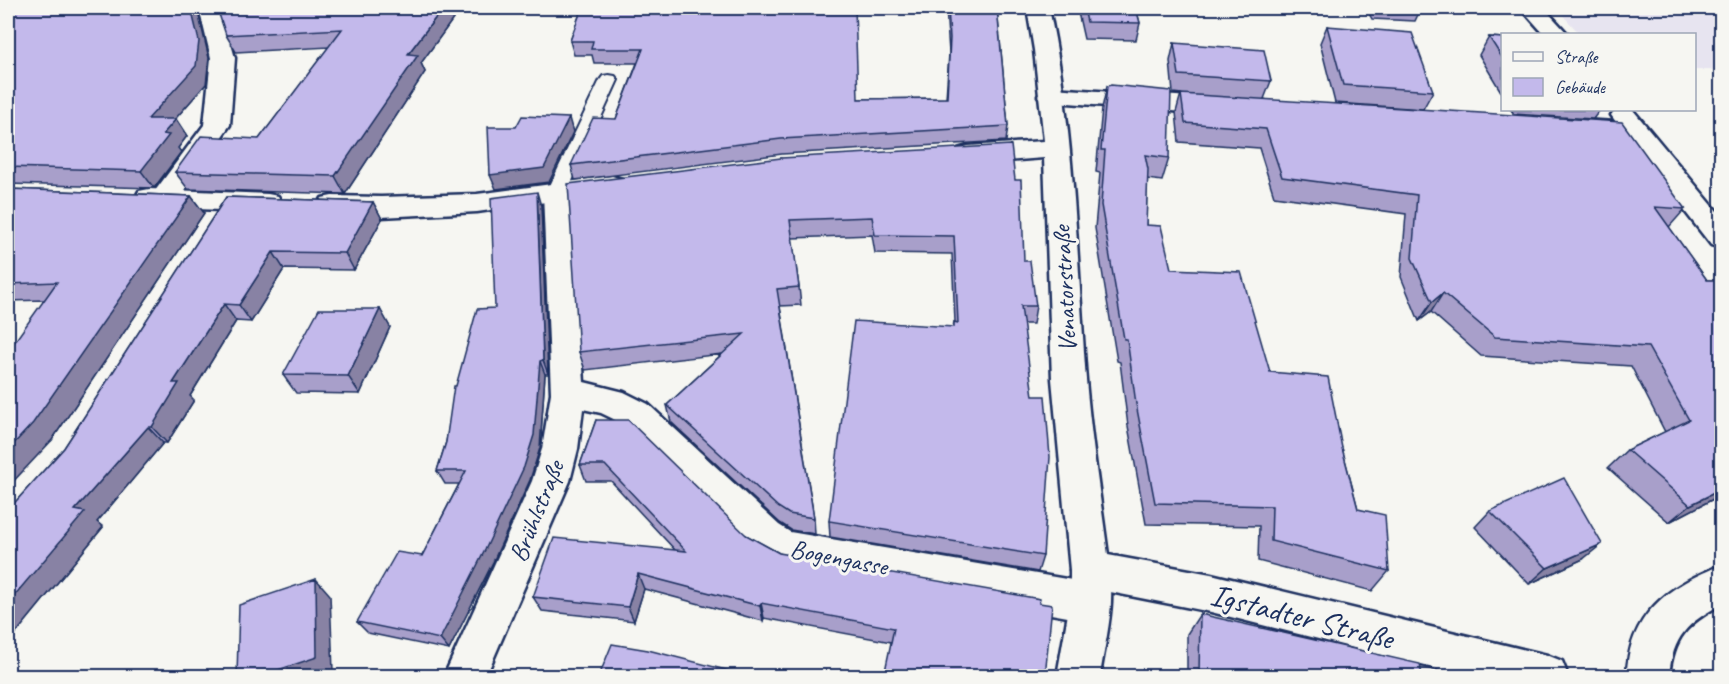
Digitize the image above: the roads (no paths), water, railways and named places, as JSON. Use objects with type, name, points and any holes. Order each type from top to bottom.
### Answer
[{"type":"street","points":[[163,199],[210,138],[217,125],[224,58],[210,8]]},
{"type":"street","name":"Venatorstraße","points":[[1038,8],[1046,44],[1056,149],[1067,357],[1090,586],[1078,676]]},
{"type":"street","points":[[1532,8],[1555,33]]},
{"type":"street","points":[[1051,96],[1251,108]]},
{"type":"street","points":[[1620,111],[1722,238]]},
{"type":"street","points":[[1556,127],[1638,132]]},
{"type":"street","points":[[940,156],[1056,149]]},
{"type":"street","points":[[127,198],[381,207],[477,203],[640,182]]},
{"type":"street","name":"Brühlstraße","points":[[465,676],[551,481],[560,449],[568,393],[556,192]]},
{"type":"street","points":[[210,231],[229,201]]},
{"type":"street","name":"Bogengasse","points":[[568,393],[596,396],[620,404],[636,414],[765,537],[782,548],[1090,586]]},
{"type":"street","points":[[1648,676],[1648,665],[1653,648],[1668,617],[1700,594],[1722,583]]},
{"type":"street","name":"Igstadter Straße","points":[[1090,586],[1211,592],[1547,676]]},
{"type":"lane","points":[[556,192],[609,80]]}]
